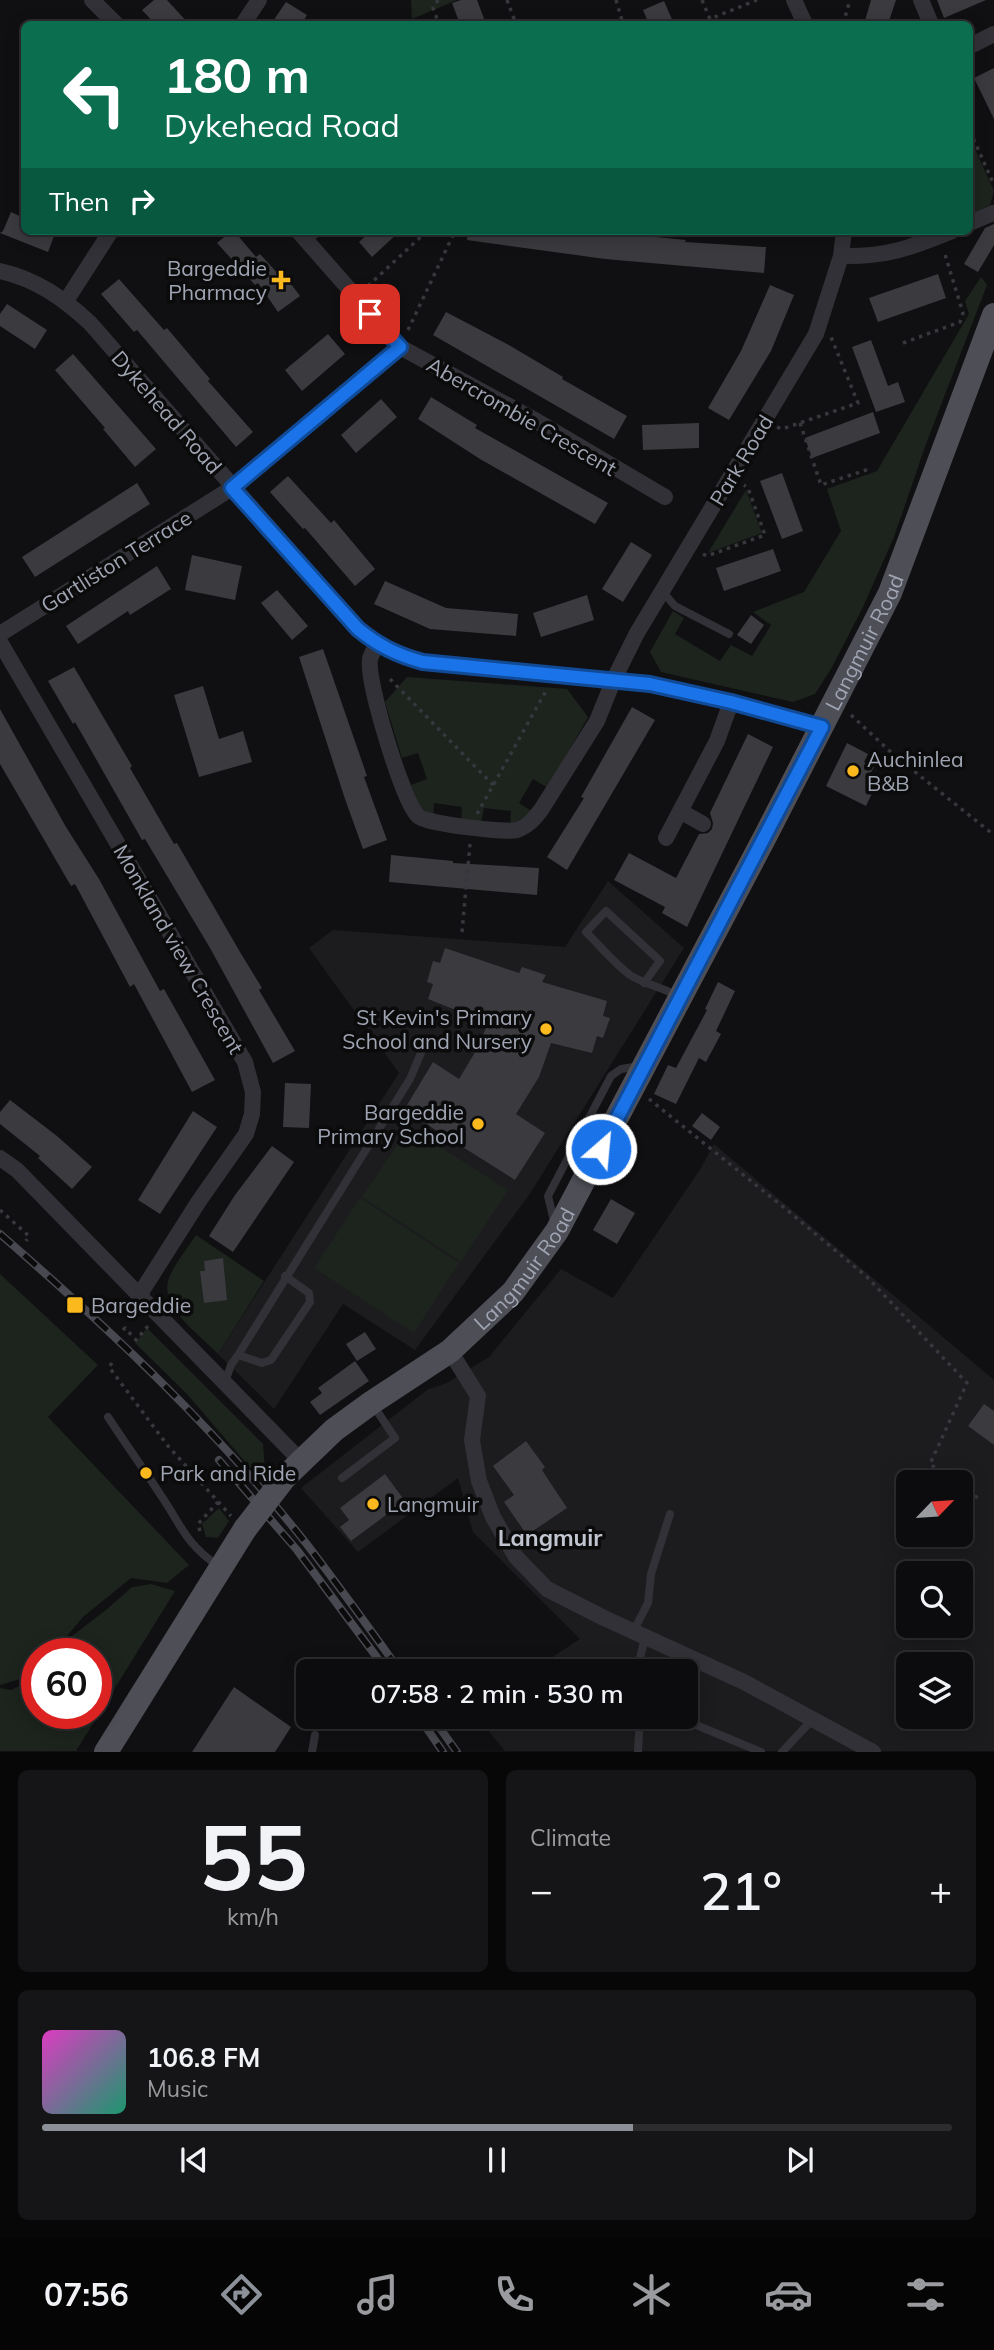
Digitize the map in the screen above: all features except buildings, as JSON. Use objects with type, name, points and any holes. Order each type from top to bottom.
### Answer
[{"type":"main road","name":"Langmuir Road","points":[[106,1752],[220,1567],[238,1523],[334,1430],[450,1351],[513,1292],[557,1231],[890,593],[994,315]]},
{"type":"street","points":[[92,0],[113,21]]},
{"type":"street","points":[[245,21],[258,0]]},
{"type":"street","points":[[794,0],[804,21]]},
{"type":"street","points":[[921,0],[930,21]]},
{"type":"street","points":[[973,44],[994,34]]},
{"type":"street","points":[[973,222],[993,213]]},
{"type":"street","points":[[66,301],[108,235]]},
{"type":"street","name":"Abercrombie Crescent","points":[[309,235],[356,297],[400,347],[533,419],[665,498]]},
{"type":"street","name":"Park Road","points":[[374,652],[373,692],[408,802],[419,818],[435,823],[514,831],[531,823],[597,721],[614,679],[662,591],[816,334],[841,256],[844,235]]},
{"type":"street","points":[[841,256],[874,257],[909,249],[944,235]]},
{"type":"street","name":"Dykehead Road","points":[[0,271],[24,277],[66,301],[90,323],[348,618],[374,652],[423,662],[650,684],[731,702],[822,727]]},
{"type":"street","name":"Gartliston Terrace","points":[[0,634],[232,488],[400,347]]},
{"type":"street","name":"Monkland view Crescent","points":[[0,642],[245,1062],[253,1092],[246,1134],[199,1201],[140,1294]]},
{"type":"street","points":[[666,838],[718,741],[731,702]]},
{"type":"street","points":[[680,811],[703,824]]},
{"type":"street","points":[[0,1158],[17,1170],[225,1382],[292,1469]]},
{"type":"street","points":[[450,1351],[478,1396],[472,1440],[479,1481],[493,1517],[516,1556],[547,1589],[744,1682],[873,1752]]},
{"type":"lane","points":[[662,591],[676,606],[729,634]]},
{"type":"lane","points":[[644,983],[660,961],[606,911],[586,932],[629,974],[644,983],[659,986],[680,998]]},
{"type":"lane","points":[[225,1382],[231,1365],[285,1276],[410,1079],[423,1048]]},
{"type":"lane","points":[[238,1355],[262,1363],[271,1360],[310,1302],[309,1293],[285,1276]]},
{"type":"lane","points":[[342,1478],[395,1438],[371,1403]]},
{"type":"lane","points":[[108,1418],[162,1497],[188,1541],[220,1567]]},
{"type":"lane","points":[[638,1659],[639,1634],[648,1603],[651,1574],[670,1514]]},
{"type":"lane","points":[[782,1752],[813,1719]]},
{"type":"lane","points":[[698,1726],[761,1752]]},
{"type":"lane","points":[[638,1752],[639,1729]]},
{"type":"lane","points":[[312,1752],[315,1735]]},
{"type":"path","points":[[438,0],[433,8],[438,21]]},
{"type":"path","points":[[507,0],[515,21]]},
{"type":"path","points":[[615,0],[622,21]]},
{"type":"path","points":[[702,0],[710,19],[757,0]]},
{"type":"path","points":[[844,21],[850,0]]},
{"type":"path","points":[[973,138],[994,185]]},
{"type":"path","points":[[356,297],[423,235]]},
{"type":"path","points":[[400,347],[453,235]]},
{"type":"path","points":[[903,343],[960,322],[963,313],[946,235]]},
{"type":"path","points":[[764,420],[782,429],[858,403],[833,340],[820,321]]},
{"type":"path","points":[[800,423],[821,485],[869,469]]},
{"type":"path","points":[[688,547],[707,556],[765,535],[748,488],[731,476]]},
{"type":"path","points":[[374,652],[493,785]]},
{"type":"path","points":[[462,932],[470,827],[554,675]]},
{"type":"path","points":[[845,709],[895,756],[994,835]]},
{"type":"path","points":[[638,1077],[787,1210],[867,1277],[967,1384],[930,1464],[939,1470]]},
{"type":"path","points":[[0,1210],[29,1236],[26,1241]]},
{"type":"path","points":[[122,1331],[125,1328],[136,1339],[147,1328]]},
{"type":"path","points":[[112,1363],[109,1367],[168,1447],[238,1523]]},
{"type":"path","points":[[973,1494],[978,1498]]},
{"type":"path","points":[[201,1536],[198,1524],[218,1503]]},
{"type":"shaded area","points":[[411,0],[457,0],[412,19]]},
{"type":"shaded area","points":[[973,145],[994,191],[990,205],[973,214]]},
{"type":"shaded area","points":[[981,277],[987,285],[926,444],[894,537],[863,607],[815,694],[793,702],[661,672],[650,652],[673,611],[684,618],[675,634],[720,661],[731,645],[752,656],[771,625],[753,612],[804,592],[841,531],[827,489],[877,471],[969,314],[965,301]]},
{"type":"shaded area","points":[[746,490],[762,533],[708,553]]},
{"type":"shaded area","points":[[407,677],[567,689],[588,717],[548,788],[533,779],[519,803],[533,812],[510,825],[511,811],[484,808],[481,824],[461,822],[462,807],[434,803],[433,820],[423,816],[411,785],[427,779],[418,753],[402,758],[385,702]]},
{"type":"shaded area","points":[[608,881],[684,948],[529,1195],[415,1350],[343,1304],[274,1409],[218,1354],[399,1073],[309,948],[333,930],[565,947]]},
{"type":"shaded area","points":[[409,1127],[508,1190],[461,1262],[362,1197]]},
{"type":"shaded area","points":[[714,1144],[994,1380],[994,1751],[505,1751],[487,1729],[698,1729],[698,1659],[549,1659],[580,1639],[473,1532],[458,1478],[358,1552],[301,1488],[427,1390],[447,1383],[489,1357],[561,1269],[613,1298],[701,1168]]},
{"type":"shaded area","points":[[360,1198],[459,1263],[414,1333],[314,1268]]},
{"type":"shaded area","points":[[196,1235],[264,1281],[218,1354],[175,1309],[167,1289],[172,1272]]},
{"type":"shaded area","points":[[0,1274],[98,1365],[48,1417],[189,1565],[167,1583],[131,1578],[83,1617],[65,1638],[21,1638],[21,1679],[0,1685]]},
{"type":"shaded area","points":[[147,1328],[263,1444],[265,1470],[259,1478],[187,1394],[135,1343]]},
{"type":"shaded area","points":[[219,1508],[229,1521],[218,1538],[206,1537],[202,1524]]},
{"type":"shaded area","points":[[151,1584],[175,1591],[112,1693],[112,1638],[69,1638],[132,1587]]},
{"type":"shaded area","points":[[21,1685],[21,1729],[90,1729],[76,1751],[0,1751],[0,1688],[11,1690]]},
{"type":"railway","points":[[0,1234],[122,1344],[201,1422],[309,1547],[391,1659]]},
{"type":"railway","points":[[219,1460],[297,1550],[378,1659]]},
{"type":"railway","points":[[427,1729],[443,1752]]},
{"type":"railway","points":[[441,1729],[457,1752]]},
{"type":"place","name":"Bargeddie Pharmacy","points":[[281,280]]},
{"type":"place","name":"Auchinlea B&B","points":[[853,771]]},
{"type":"place","name":"St Kevin's Primary School and Nursery","points":[[546,1029]]},
{"type":"place","name":"Bargeddie Primary School","points":[[478,1124]]},
{"type":"place","name":"Bargeddie","points":[[75,1305]]},
{"type":"place","name":"Park and Ride","points":[[146,1473]]},
{"type":"place","name":"Langmuir","points":[[373,1504]]},
{"type":"district","name":"Langmuir","points":[[550,1537]]},
{"type":"route","points":[[370,314],[400,347],[232,488],[358,629],[377,644],[400,656],[423,662],[650,684],[731,702],[822,727],[601,1149]]}]
